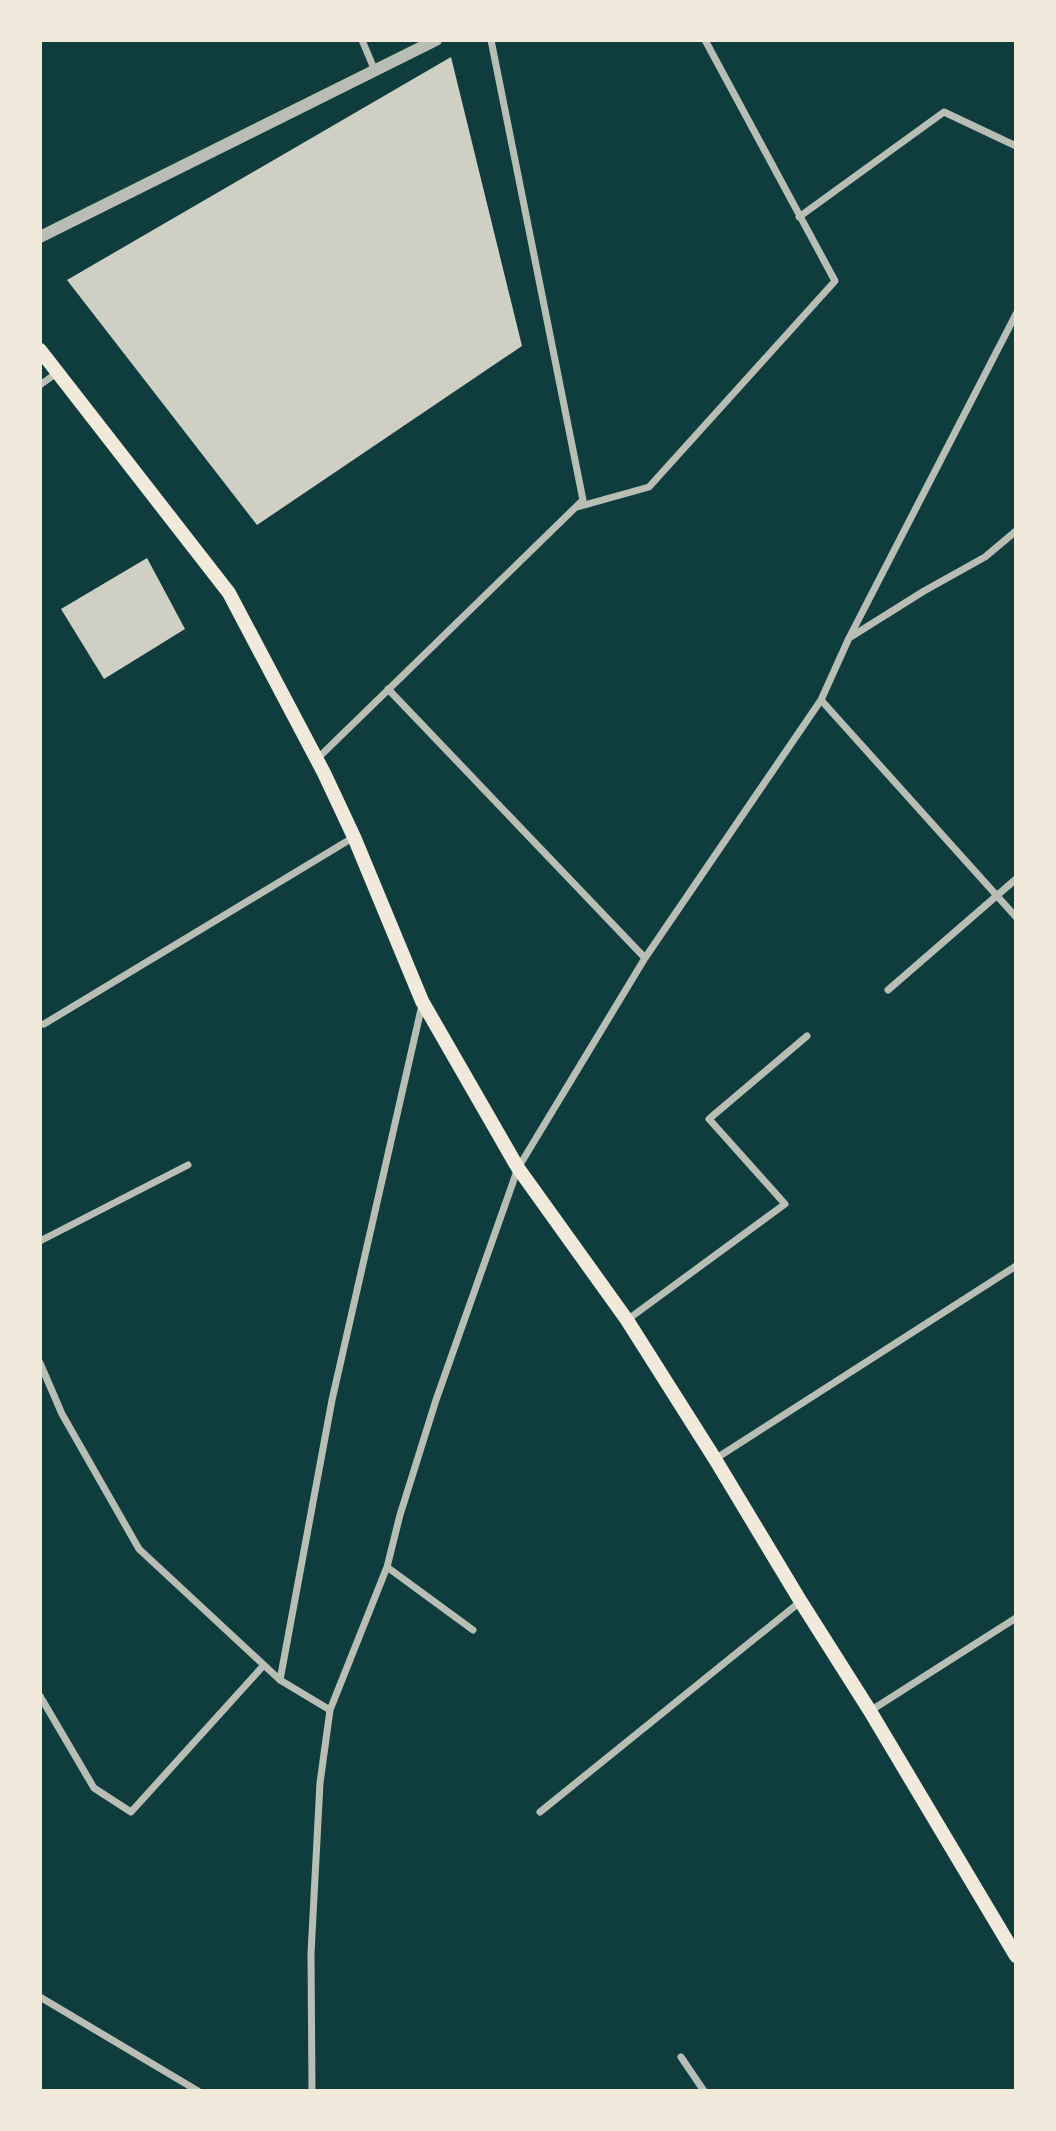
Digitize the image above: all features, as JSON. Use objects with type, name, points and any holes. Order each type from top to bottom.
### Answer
[{"type":"main road","points":[[40,349],[229,593],[317,759],[354,837],[422,1001],[518,1168],[627,1320],[715,1459],[1016,1956]]},
{"type":"street","points":[[362,40],[375,71]]},
{"type":"street","points":[[40,237],[436,40]]},
{"type":"street","points":[[317,759],[583,500],[491,40]]},
{"type":"street","points":[[575,507],[649,487],[835,281],[705,40]]},
{"type":"street","points":[[799,217],[944,112],[1016,146]]},
{"type":"street","points":[[312,2091],[311,1953],[320,1783],[330,1710],[387,1567],[400,1515],[436,1400],[518,1168],[645,958],[821,700],[849,638],[1016,314]]},
{"type":"street","points":[[40,385],[58,372]]},
{"type":"street","points":[[849,638],[985,557],[1016,531]]},
{"type":"street","points":[[388,689],[645,958]]},
{"type":"street","points":[[821,700],[1016,916]]},
{"type":"street","points":[[44,1024],[354,837]]},
{"type":"street","points":[[888,990],[1016,879]]},
{"type":"street","points":[[280,1680],[332,1400],[422,1001]]},
{"type":"street","points":[[627,1320],[785,1204],[709,1119],[807,1036]]},
{"type":"street","points":[[40,1241],[188,1165]]},
{"type":"street","points":[[715,1459],[1016,1266]]},
{"type":"street","points":[[40,1363],[62,1414],[139,1549],[280,1680],[330,1710]]},
{"type":"street","points":[[387,1567],[472,1630]]},
{"type":"street","points":[[540,1812],[801,1602]]},
{"type":"street","points":[[870,1711],[1016,1618]]},
{"type":"street","points":[[40,1696],[94,1788],[131,1812],[264,1665]]},
{"type":"street","points":[[40,1997],[198,2091]]},
{"type":"street","points":[[681,2057],[704,2091]]},
{"type":"building","points":[[451,57],[522,346],[257,525],[67,280]]},
{"type":"building","points":[[147,558],[185,629],[104,679],[61,609]]}]
